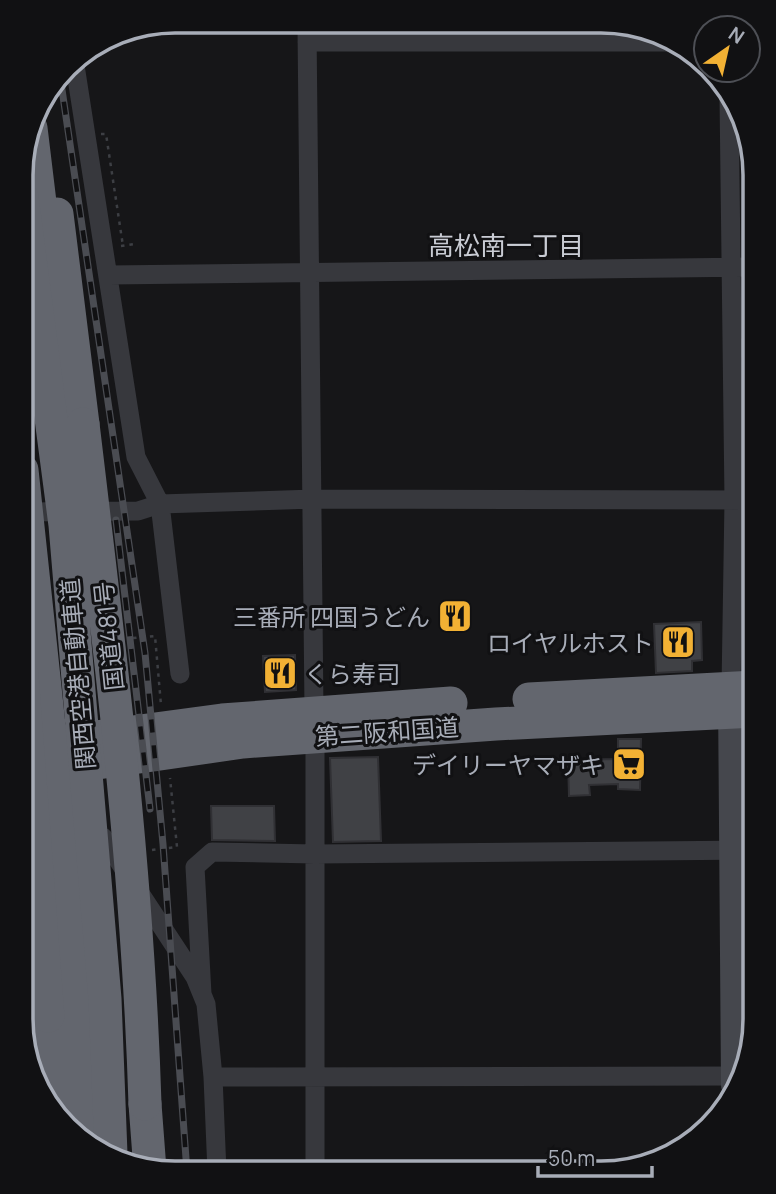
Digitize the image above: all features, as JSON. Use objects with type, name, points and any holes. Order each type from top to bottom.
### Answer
[{"type":"highway","name":"国道481号","points":[[43,125],[64,265],[125,796],[142,1011],[145,1104],[134,1155]]},
{"type":"highway","points":[[34,157],[134,1155]]},
{"type":"highway","name":"関西空港自動車道","points":[[33,281],[65,525],[105,999],[134,1155]]},
{"type":"highway","name":"関西空港自動車道","points":[[33,447],[44,530],[68,797],[88,1130]]},
{"type":"highway","points":[[33,626],[43,752],[67,903],[77,990],[83,1126]]},
{"type":"highway","name":"第二阪和国道","points":[[43,752],[95,750],[315,723],[742,699]]},
{"type":"highway","points":[[33,819],[52,1089]]},
{"type":"street","points":[[315,1161],[314,499],[307,35],[648,42]]},
{"type":"street","points":[[76,74],[136,457],[160,504],[180,674]]},
{"type":"street","points":[[729,116],[734,500],[742,686]]},
{"type":"street","points":[[109,275],[743,267]]},
{"type":"street","points":[[733,348],[743,348]]},
{"type":"street","points":[[33,512],[138,511],[160,504],[314,499],[743,500]]},
{"type":"street","points":[[103,837],[195,976],[206,1003],[214,1077],[217,1161]]},
{"type":"street","points":[[202,994],[195,867],[212,852],[315,854],[742,850]]},
{"type":"street","points":[[736,1062],[742,897]]},
{"type":"street","points":[[33,930],[67,903]]},
{"type":"street","points":[[214,1077],[729,1079]]},
{"type":"path","points":[[100,135],[106,134],[123,246]]},
{"type":"path","points":[[117,243],[123,246],[135,244]]},
{"type":"path","points":[[124,639],[155,636],[161,708],[172,707]]},
{"type":"path","points":[[144,851],[177,847],[170,774]]},
{"type":"building","name":"ロイヤルホスト","points":[[701,622],[702,660],[692,661],[692,671],[656,673],[654,624]]},
{"type":"building","name":"くら寿司","points":[[295,655],[296,690],[265,692],[263,656]]},
{"type":"building","points":[[618,739],[641,739],[640,790],[618,789],[618,784],[589,785],[590,795],[569,796],[568,760],[618,759]]},
{"type":"building","points":[[378,757],[381,841],[333,842],[330,758]]},
{"type":"building","points":[[211,806],[274,806],[275,841],[212,840]]},
{"type":"railway","points":[[62,90],[145,653],[163,844],[186,1161]]},
{"type":"railway","points":[[116,520],[150,809]]},
{"type":"place","name":"三番所 四国うどん","points":[[455,616]]},
{"type":"place","name":"ロイヤルホスト","points":[[678,642]]},
{"type":"place","name":"くら寿司","points":[[280,673]]},
{"type":"place","name":"デイリーヤマザキ","points":[[629,764]]},
{"type":"district","name":"高松南一丁目","points":[[506,245]]}]
